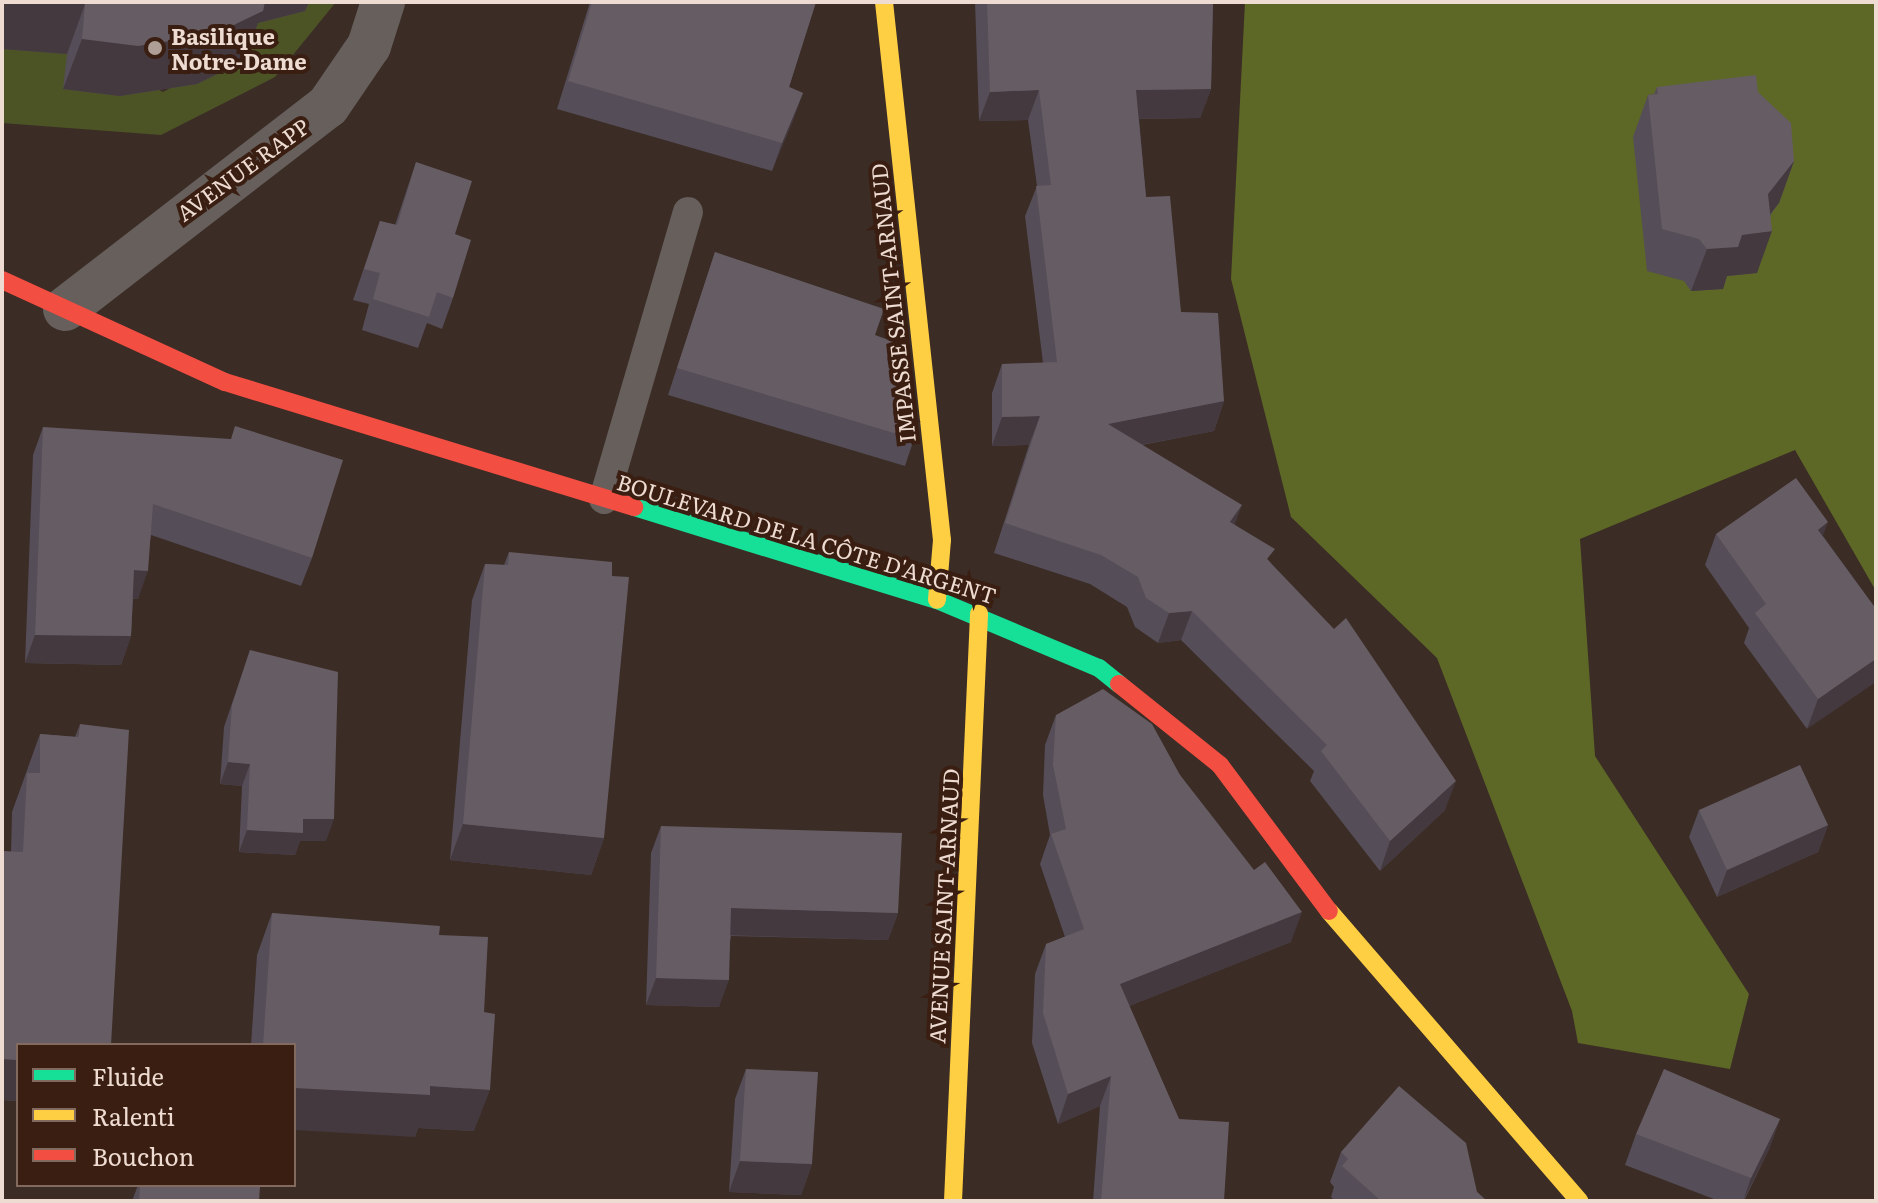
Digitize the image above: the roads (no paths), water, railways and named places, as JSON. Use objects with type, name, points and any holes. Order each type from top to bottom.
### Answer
[{"type":"main road","name":"IMPASSE SAINT-ARNAUD","points":[[884,2],[942,540],[937,600]]},
{"type":"main road","name":"BOULEVARD DE LA CÔTE D'ARGENT","points":[[2,280],[225,382],[937,600],[979,614],[1099,668],[1220,765],[1368,963],[1579,1201]]},
{"type":"main road","name":"AVENUE SAINT-ARNAUD","points":[[953,1201],[979,614]]},
{"type":"street","name":"AVENUE RAPP","points":[[65,309],[328,106],[369,46],[383,2]]},
{"type":"lane","points":[[604,499],[688,212]]},
{"type":"place","name":"Basilique Notre-Dame","points":[[155,48]]}]
